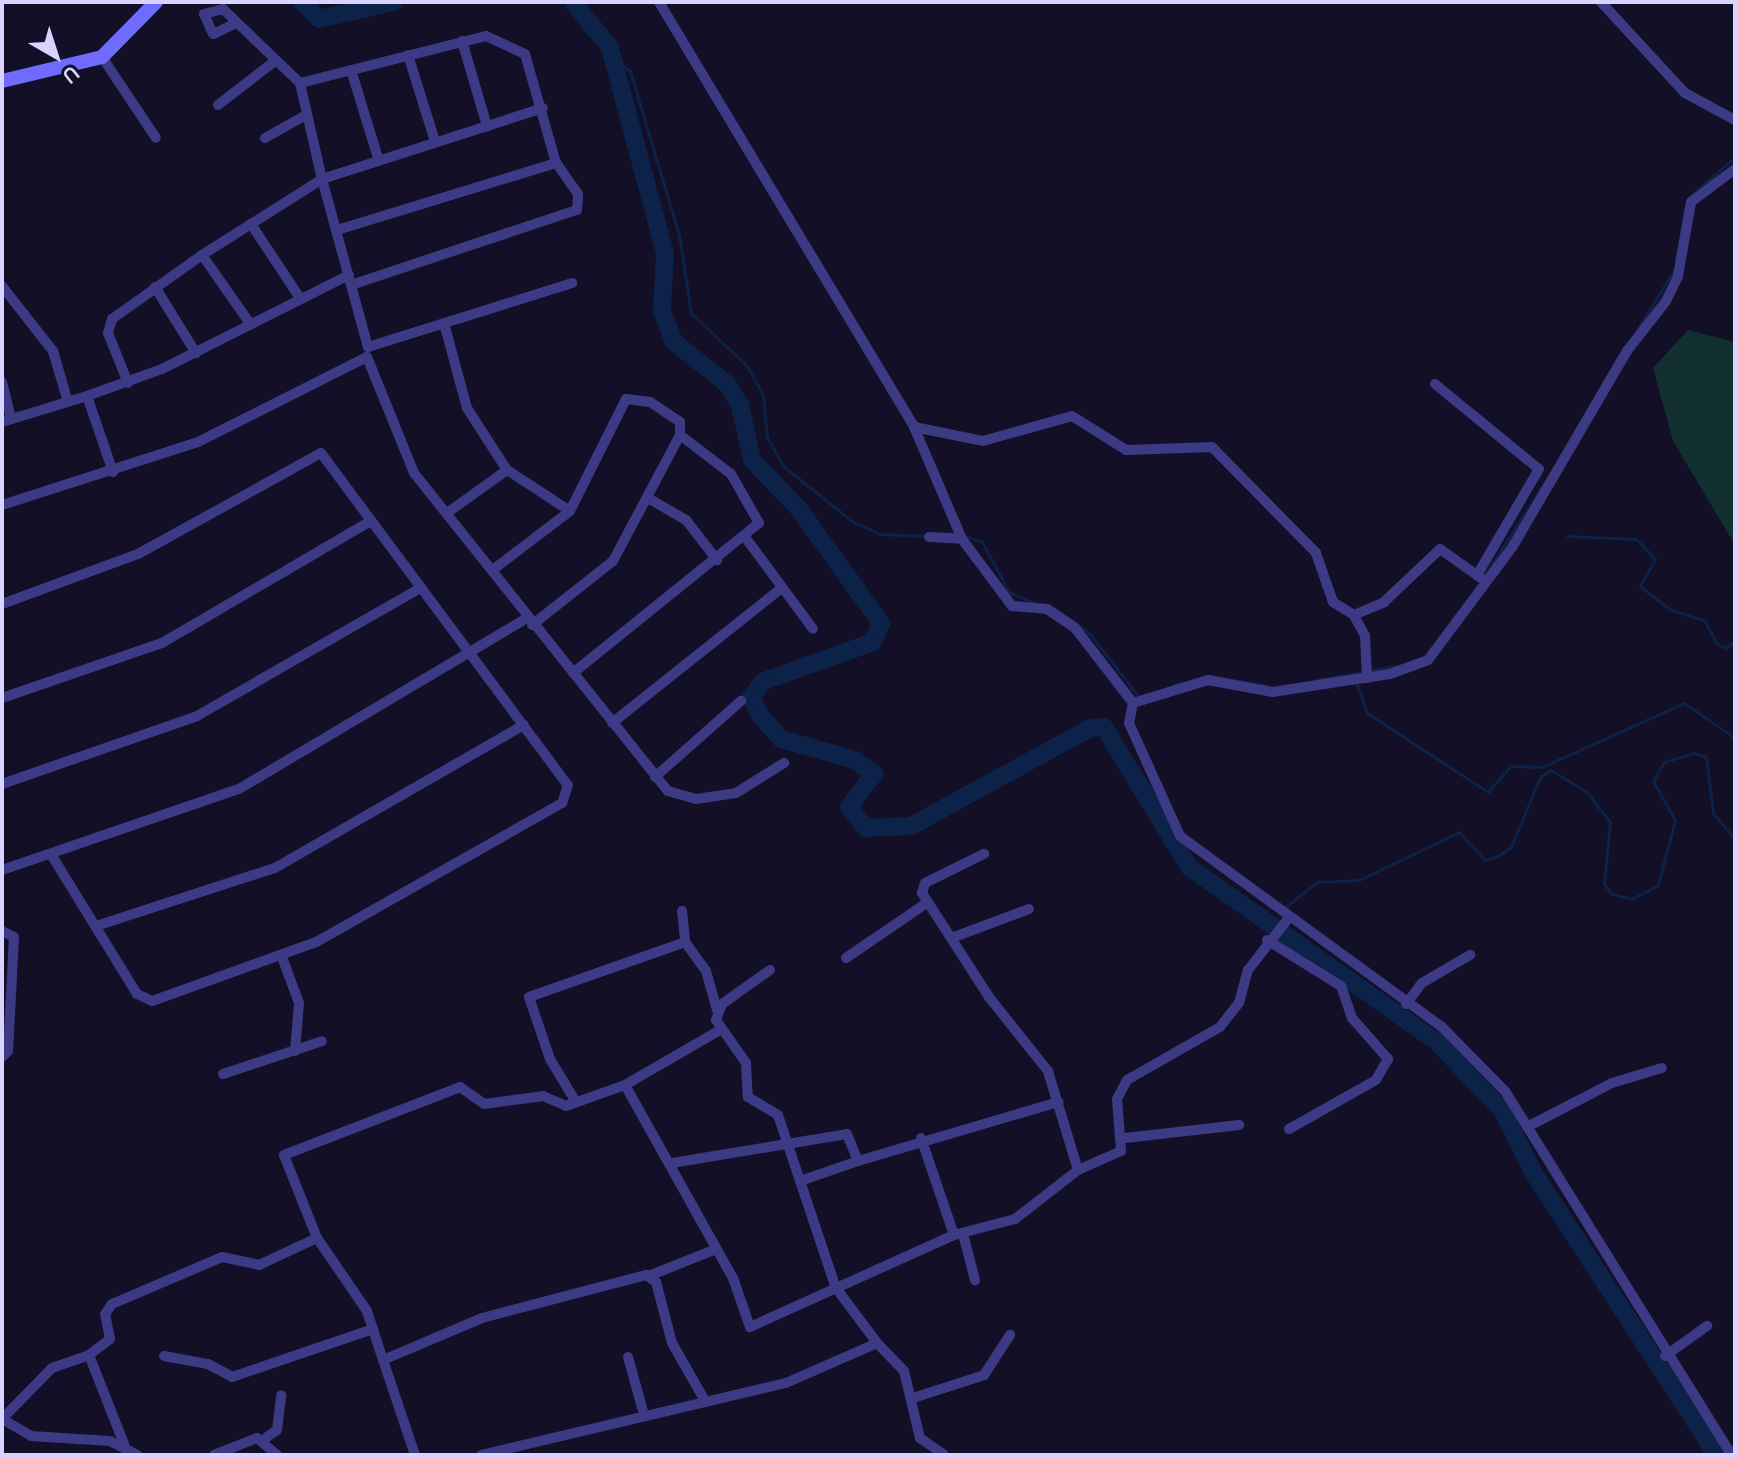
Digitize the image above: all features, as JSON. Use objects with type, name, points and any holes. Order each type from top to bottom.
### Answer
[{"type":"street","points":[[2,81],[102,57],[156,2]]},
{"type":"street","points":[[659,2],[914,427],[960,535],[1012,606],[1047,609],[1075,628],[1133,703],[1129,723],[1180,836],[1256,886],[1287,920],[1465,1049],[1527,1127],[1665,1356],[1732,1455]]},
{"type":"street","points":[[1601,2],[1679,88],[1735,120]]},
{"type":"street","points":[[236,23],[300,83],[368,352],[398,447],[494,569],[530,622],[655,777],[679,798],[696,799],[736,793],[784,763]]},
{"type":"street","points":[[2,382],[6,421],[128,383],[196,353],[300,298],[350,280],[569,216],[578,194],[556,163],[543,108],[520,47],[494,37],[462,41],[300,83]]},
{"type":"street","points":[[462,41],[487,126]]},
{"type":"street","points":[[408,55],[435,141]]},
{"type":"street","points":[[102,57],[156,138]]},
{"type":"street","points":[[218,105],[275,61]]},
{"type":"street","points":[[351,70],[378,158]]},
{"type":"street","points":[[128,383],[109,326],[155,287],[202,255],[322,179],[378,158],[543,108]]},
{"type":"street","points":[[265,138],[306,115]]},
{"type":"street","points":[[337,230],[556,163]]},
{"type":"street","points":[[1133,703],[1208,680],[1272,692],[1428,660],[1666,301],[1678,276],[1691,202],[1735,169]]},
{"type":"street","points":[[251,224],[300,298]]},
{"type":"street","points":[[202,255],[251,325]]},
{"type":"street","points":[[2,505],[113,472],[198,442],[368,352],[444,323],[572,283]]},
{"type":"street","points":[[2,286],[53,351],[68,402]]},
{"type":"street","points":[[155,287],[196,353]]},
{"type":"street","points":[[444,323],[467,408],[507,470],[570,511]]},
{"type":"street","points":[[1435,384],[1539,469],[1482,579]]},
{"type":"street","points":[[494,569],[570,511],[626,399],[636,395],[674,417],[680,435],[745,490],[760,518],[745,537],[573,673]]},
{"type":"street","points":[[87,396],[113,472]]},
{"type":"street","points":[[914,427],[983,441],[1072,416],[1126,450],[1212,447],[1316,553],[1333,602],[1354,615],[1365,636],[1366,673]]},
{"type":"street","points":[[2,870],[239,789],[530,622],[613,561],[680,435]]},
{"type":"street","points":[[2,604],[138,554],[321,453],[417,590],[472,657],[568,785],[562,803],[282,957],[144,1000],[51,854]]},
{"type":"street","points":[[447,513],[507,470]]},
{"type":"street","points":[[648,498],[686,520],[717,560]]},
{"type":"street","points":[[2,698],[162,643],[369,522]]},
{"type":"street","points":[[929,537],[960,535]]},
{"type":"street","points":[[745,537],[813,629]]},
{"type":"street","points":[[1354,615],[1392,596],[1440,549],[1482,579]]},
{"type":"street","points":[[612,723],[782,588]]},
{"type":"street","points":[[2,784],[197,716],[417,590]]},
{"type":"street","points":[[655,777],[741,701]]},
{"type":"street","points":[[96,926],[275,868],[524,725]]},
{"type":"street","points":[[984,854],[925,883],[928,902],[954,937],[989,997],[1039,1056],[1059,1102],[1078,1170]]},
{"type":"street","points":[[846,958],[928,902]]},
{"type":"street","points":[[954,937],[1029,909]]},
{"type":"street","points":[[682,911],[685,942],[706,971],[720,1030],[746,1063],[748,1097],[773,1107],[836,1288],[877,1343],[899,1361],[913,1398],[920,1438],[944,1455]]},
{"type":"street","points":[[625,1085],[672,1163],[752,1328],[959,1234],[1015,1219],[1078,1170],[1116,1155],[1125,1138],[1117,1099],[1127,1080],[1220,1027],[1267,940],[1287,920]]},
{"type":"street","points":[[2,931],[14,937],[8,1051],[2,1057]]},
{"type":"street","points":[[1267,940],[1341,986],[1352,1018],[1388,1059],[1376,1080],[1289,1129]]},
{"type":"street","points":[[576,1102],[550,1059],[529,997],[685,942]]},
{"type":"street","points":[[1406,1004],[1422,983],[1470,955]]},
{"type":"street","points":[[282,957],[299,1003],[295,1051]]},
{"type":"street","points":[[717,1010],[770,970]]},
{"type":"street","points":[[415,1455],[373,1329],[317,1238],[284,1155],[460,1087],[484,1104],[543,1096],[566,1106],[625,1085],[720,1030]]},
{"type":"street","points":[[223,1074],[322,1041]]},
{"type":"street","points":[[1527,1127],[1612,1083],[1662,1068]]},
{"type":"street","points":[[800,1181],[921,1138],[1059,1102]]},
{"type":"street","points":[[1125,1138],[1239,1125]]},
{"type":"street","points":[[672,1163],[726,1159],[786,1140],[849,1134],[858,1161]]},
{"type":"street","points":[[921,1138],[975,1280]]},
{"type":"street","points":[[124,1444],[43,1439],[2,1419],[57,1364],[89,1355],[110,1339],[105,1314],[112,1304],[222,1257],[259,1265],[317,1238]]},
{"type":"street","points":[[383,1360],[482,1318],[651,1275],[714,1250]]},
{"type":"street","points":[[651,1275],[672,1343],[704,1399]]},
{"type":"street","points":[[1665,1356],[1707,1326]]},
{"type":"street","points":[[164,1356],[208,1364],[232,1377],[373,1329]]},
{"type":"street","points":[[913,1398],[984,1375],[1010,1335]]},
{"type":"street","points":[[481,1455],[514,1450],[643,1411],[786,1383],[877,1343]]},
{"type":"street","points":[[89,1355],[124,1444],[137,1455]]},
{"type":"street","points":[[628,1357],[643,1411]]},
{"type":"street","points":[[263,1440],[277,1430],[281,1395]]},
{"type":"street","points":[[214,1455],[249,1438],[263,1440],[277,1455]]},
{"type":"green space","points":[[1688,330],[1735,342],[1735,545],[1673,441],[1653,368]]},
{"type":"waterway","points":[[302,2],[319,19],[394,2]]},
{"type":"waterway","points":[[573,2],[610,48],[665,253],[662,311],[674,342],[727,384],[740,405],[752,460],[799,509],[881,623],[873,642],[764,681],[751,697],[760,715],[781,739],[855,760],[874,774],[849,807],[866,828],[911,826],[1090,728],[1104,727],[1189,867],[1436,1041],[1502,1110],[1533,1172],[1717,1455]]},
{"type":"waterway","points":[[613,59],[630,71],[679,235],[691,313],[746,365],[763,395],[767,437],[783,466],[852,521],[880,534],[926,536]]},
{"type":"waterway","points":[[1689,197],[1735,157]]},
{"type":"waterway","points":[[1676,259],[1686,204]]},
{"type":"waterway","points":[[1638,328],[1674,270]]},
{"type":"waterway","points":[[1484,576],[1545,482]]},
{"type":"waterway","points":[[962,535],[982,542],[1009,592],[1035,603]]},
{"type":"waterway","points":[[1567,536],[1636,539],[1655,559],[1640,586],[1669,609],[1705,621],[1716,643],[1725,648],[1735,641]]},
{"type":"waterway","points":[[1054,608],[1089,633],[1139,697]]},
{"type":"waterway","points":[[1371,670],[1403,665]]},
{"type":"waterway","points":[[1316,680],[1363,672]]},
{"type":"waterway","points":[[1210,676],[1269,686]]},
{"type":"waterway","points":[[1171,686],[1202,677]]},
{"type":"waterway","points":[[1356,681],[1367,713],[1488,792],[1511,766],[1542,767],[1684,703],[1735,738]]},
{"type":"waterway","points":[[1284,908],[1317,882],[1359,880],[1459,832],[1485,860],[1498,856],[1511,847],[1540,777],[1551,770],[1588,793],[1610,822],[1604,884],[1612,894],[1632,899],[1658,885],[1675,820],[1653,781],[1664,762],[1694,753],[1706,757],[1713,813],[1735,839]]}]
